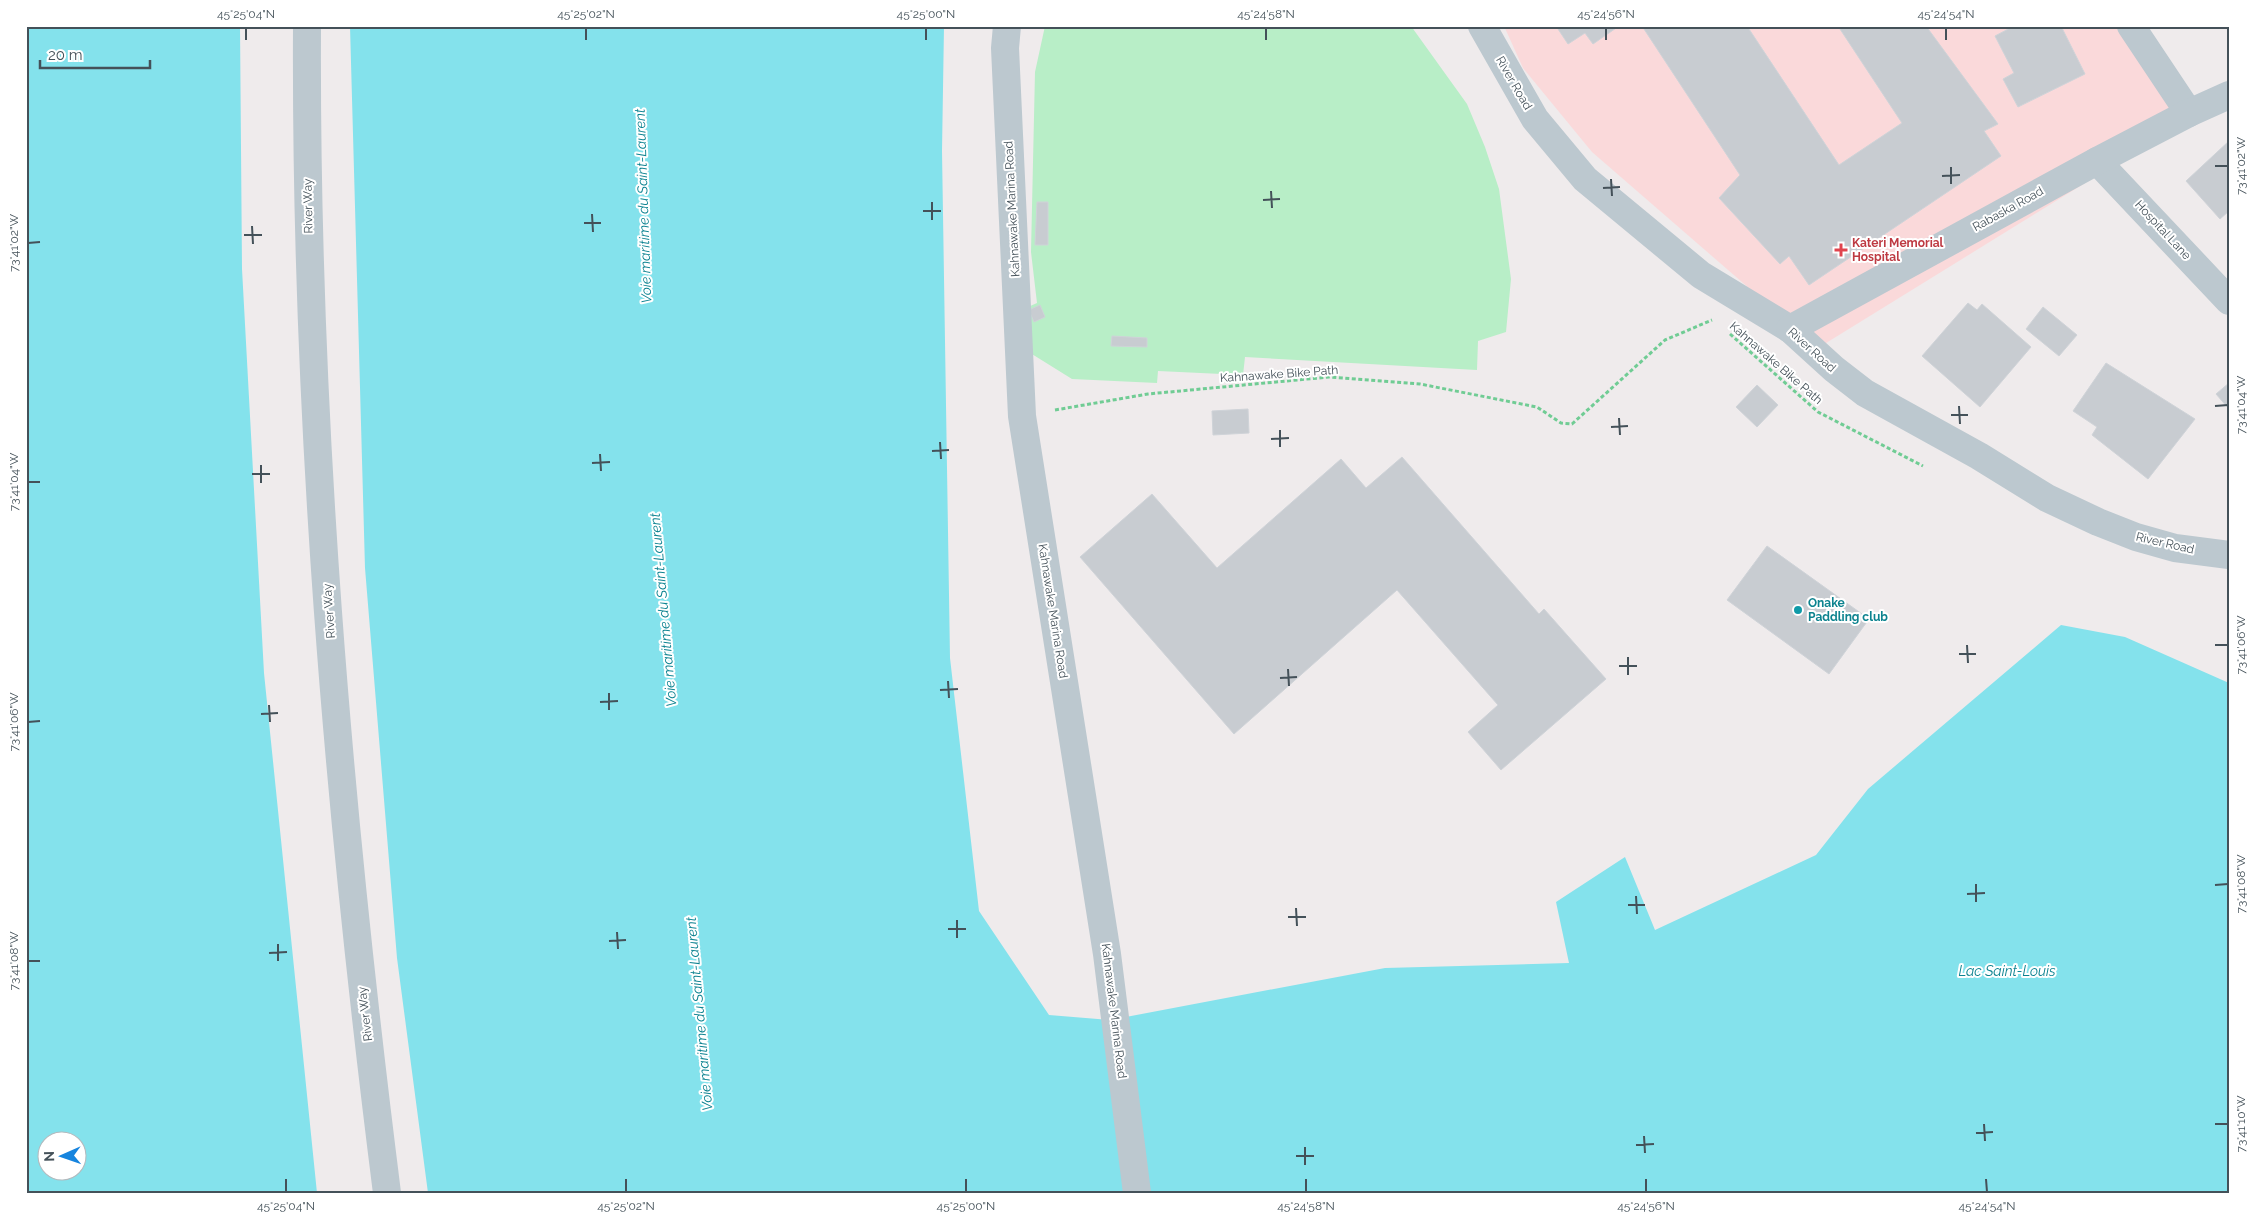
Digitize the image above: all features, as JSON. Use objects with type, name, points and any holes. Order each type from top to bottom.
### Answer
[{"type":"street","name":"River Way","points":[[307,26],[310,288],[331,634],[350,883],[387,1193]]},
{"type":"street","name":"Kahnawake Marina Road","points":[[1007,26],[1004,48],[1022,416],[1106,954],[1137,1193]]},
{"type":"street","name":"River Road","points":[[1482,26],[1535,119],[1584,179],[1701,275],[1790,329],[1834,370],[1865,393],[1979,456],[2047,498],[2136,537],[2175,548],[2229,555]]},
{"type":"street","points":[[2131,26],[2189,113]]},
{"type":"street","name":"Rabaska Road","points":[[1790,329],[2097,161],[2189,113],[2229,96]]},
{"type":"street","name":"Hospital Lane","points":[[2097,161],[2229,301]]},
{"type":"path","name":"Kahnawake Bike Path","points":[[1022,416],[1148,394],[1329,377],[1420,384],[1537,406],[1561,423],[1572,424],[1665,340],[1714,319]]},
{"type":"path","name":"Kahnawake Bike Path","points":[[1727,331],[1818,412],[1932,470]]},
{"type":"shaded area","name":"Kateri Memorial Hospital","points":[[1504,26],[2129,26],[2192,117],[1818,348],[1592,152],[1523,68]]},
{"type":"green space","points":[[1045,26],[1411,26],[1467,104],[1485,147],[1499,189],[1511,279],[1506,332],[1478,341],[1477,370],[1245,357],[1243,375],[1158,371],[1157,383],[1072,379],[1027,351],[1028,307],[1037,303],[1031,252],[1035,72]]},
{"type":"water","points":[[26,26],[240,26],[242,269],[264,673],[317,1193],[26,1193]]},
{"type":"water","points":[[350,26],[944,26],[942,151],[950,658],[979,911],[1049,1015],[1110,1020],[1385,968],[1569,963],[1556,902],[1625,857],[1655,930],[1816,855],[1868,789],[2061,625],[2125,637],[2229,683],[2229,1193],[428,1193],[397,958],[365,568]]},
{"type":"building","points":[[1556,26],[1619,26],[1593,44],[1585,33],[1568,44]]},
{"type":"building","points":[[1642,26],[1747,26],[1839,165],[1902,123],[1838,26],[1926,26],[1998,124],[1984,131],[2001,156],[1809,285],[1789,256],[1780,264],[1719,198],[1740,175]]},
{"type":"building","points":[[2014,26],[2061,26],[2085,74],[2018,107],[2003,79],[2014,73],[1995,36]]},
{"type":"building","points":[[2229,141],[2229,211],[2220,219],[2186,181]]},
{"type":"building","points":[[1037,202],[1048,202],[1048,245],[1035,245]]},
{"type":"building","points":[[1968,303],[1977,310],[1982,304],[2031,347],[1980,407],[1922,356]]},
{"type":"building","points":[[1040,305],[1045,317],[1034,322],[1029,310]]},
{"type":"building","points":[[2043,307],[2077,335],[2059,356],[2026,329]]},
{"type":"building","points":[[1112,336],[1147,338],[1147,347],[1111,346]]},
{"type":"building","points":[[2106,363],[2195,419],[2148,479],[2092,435],[2097,427],[2073,411]]},
{"type":"building","points":[[2229,383],[2229,409],[2216,394]]},
{"type":"building","points":[[1757,385],[1778,405],[1757,427],[1736,407]]},
{"type":"building","points":[[1248,409],[1249,433],[1213,435],[1212,411]]},
{"type":"building","points":[[1402,457],[1539,614],[1544,609],[1606,679],[1501,770],[1468,732],[1498,705],[1397,590],[1234,734],[1080,557],[1152,494],[1217,568],[1341,459],[1366,488]]},
{"type":"building","name":"Onake Paddling club","points":[[1767,546],[1869,619],[1829,674],[1727,600]]},
{"type":"place","name":"Kateri Memorial Hospital","points":[[1841,250]]},
{"type":"place","name":"Onake Paddling club","points":[[1798,610]]},
{"type":"water label","name":"Voie maritime du Saint-Laurent","points":[[643,206]]},
{"type":"water label","name":"Voie maritime du Saint-Laurent","points":[[663,610]]},
{"type":"water label","name":"Lac Saint-Louis","points":[[2007,971]]},
{"type":"water label","name":"Voie maritime du Saint-Laurent","points":[[699,1014]]}]
